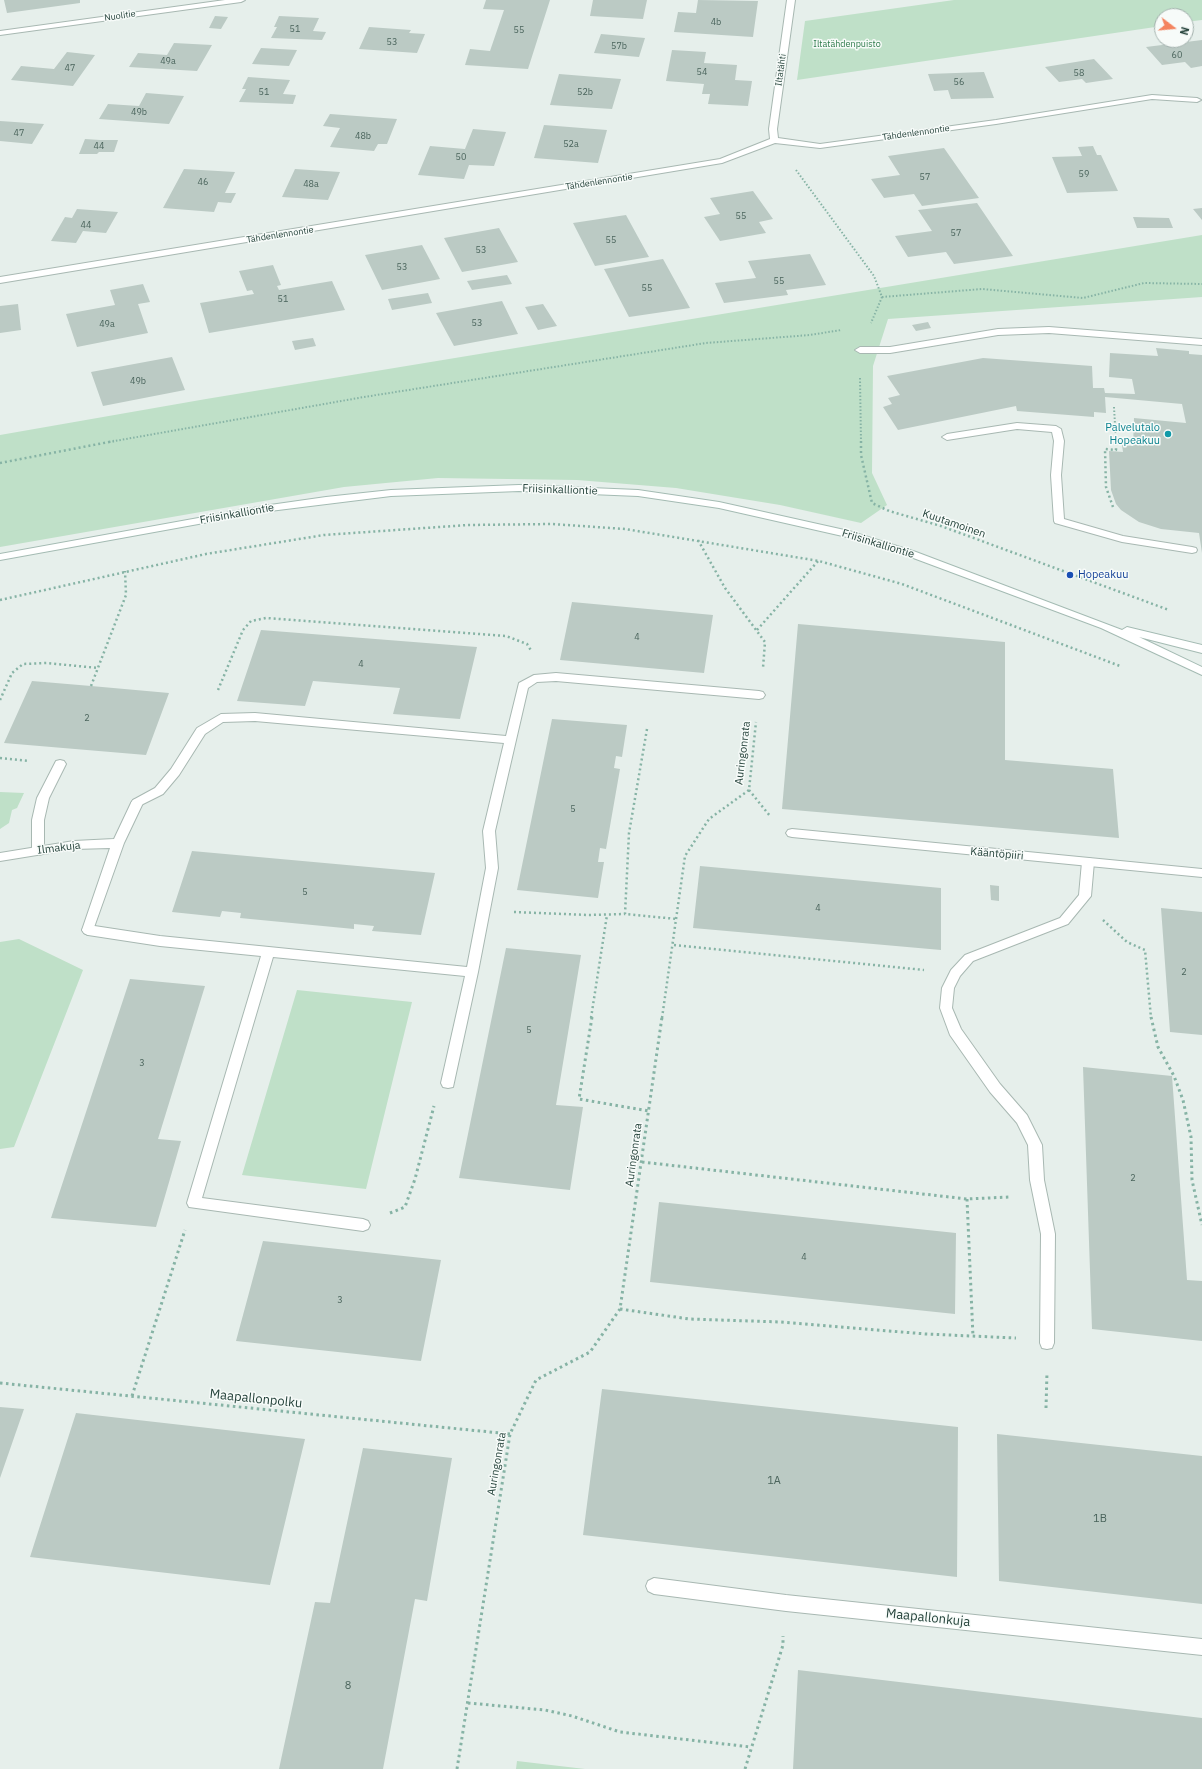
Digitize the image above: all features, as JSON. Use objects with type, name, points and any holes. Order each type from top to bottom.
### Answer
[{"type":"street","name":"Nuolitie","points":[[0,33],[241,0]]},
{"type":"street","name":"Iltatähti","points":[[774,140],[774,129],[791,0]]},
{"type":"street","name":"Tähdenlennontie","points":[[0,280],[722,162],[774,140],[820,146],[996,122],[1152,98],[1197,100]]},
{"type":"street","points":[[860,350],[905,348],[998,332],[1049,330],[1202,342]]},
{"type":"street","points":[[947,437],[1017,426],[1056,429],[1059,440],[1056,475],[1058,521],[1122,539],[1192,550]]},
{"type":"street","name":"Friisinkalliontie","points":[[0,557],[270,508],[391,493],[519,488],[638,494],[719,505],[849,534],[912,554],[1104,626],[1202,671]]},
{"type":"street","name":"Friisinkalliontie","points":[[1104,626],[1202,649]]},
{"type":"street","points":[[448,1083],[472,972],[492,868],[489,831],[523,686],[534,679],[556,676],[759,695]]},
{"type":"street","points":[[472,972],[160,941],[88,930],[118,843],[137,803],[159,791],[175,772],[201,730],[221,718],[255,717],[510,740]]},
{"type":"street","points":[[38,851],[38,820],[43,798],[60,764]]},
{"type":"street","name":"Kääntöpiiri","points":[[792,833],[1202,873]]},
{"type":"street","name":"Ilmakuja","points":[[0,857],[74,845],[118,843]]},
{"type":"street","points":[[1047,1342],[1048,1234],[1040,1194],[1035,1144],[1022,1119],[995,1088],[955,1031],[946,1008],[948,988],[954,973],[969,958],[1064,921],[1085,896],[1088,862]]},
{"type":"street","points":[[268,952],[194,1203],[363,1225]]},
{"type":"street","name":"Maapallonkuja","points":[[654,1586],[786,1603],[1202,1647]]},
{"type":"path","points":[[774,140],[874,276],[882,297],[982,289],[1083,298],[1144,283],[1202,284]]},
{"type":"path","name":"Kuutamoinen","points":[[882,297],[869,325],[860,350],[861,455],[872,503],[886,511],[939,525],[1070,575],[1172,611]]},
{"type":"path","points":[[0,463],[124,439],[387,393],[706,343],[810,335],[869,325]]},
{"type":"path","points":[[1114,407],[1116,450],[1105,449],[1107,497],[1117,512]]},
{"type":"path","points":[[0,600],[206,554],[324,535],[468,525],[552,524],[625,529],[819,560],[902,584],[1127,669]]},
{"type":"path","name":"Auringonrata","points":[[457,1769],[510,1434],[536,1380],[590,1352],[620,1309],[674,945],[685,856],[709,819],[749,790],[765,642],[725,588],[698,540]]},
{"type":"path","points":[[757,630],[819,560]]},
{"type":"path","points":[[91,686],[126,595],[126,571]]},
{"type":"path","points":[[214,722],[213,703],[243,630],[251,621],[266,618],[506,636],[527,644],[537,660],[542,678]]},
{"type":"path","points":[[0,700],[12,673],[23,664],[47,663],[98,668]]},
{"type":"path","points":[[625,914],[629,833],[647,729]]},
{"type":"path","points":[[749,790],[771,818],[792,833]]},
{"type":"path","points":[[1082,899],[1127,942],[1145,950],[1152,1024],[1158,1047],[1174,1076],[1183,1100],[1191,1137],[1192,1180],[1202,1225]]},
{"type":"path","points":[[484,911],[607,915],[625,914],[677,919]]},
{"type":"path","points":[[607,915],[579,1099],[649,1111]]},
{"type":"path","points":[[674,945],[954,973]]},
{"type":"path","points":[[384,1216],[405,1207],[415,1179],[438,1092],[448,1083]]},
{"type":"path","points":[[642,1162],[967,1199],[1040,1194]]},
{"type":"path","points":[[967,1199],[973,1337]]},
{"type":"path","points":[[132,1396],[194,1203]]},
{"type":"path","points":[[620,1309],[689,1319],[781,1322],[1047,1342],[1046,1408]]},
{"type":"path","name":"Maapallonpolku","points":[[0,1383],[510,1434]]},
{"type":"path","points":[[745,1769],[783,1645],[786,1603]]},
{"type":"path","points":[[468,1703],[545,1710],[572,1716],[620,1732],[752,1747]]},
{"type":"green space","name":"Iltatähdenpuisto","points":[[954,0],[1202,0],[1202,20],[1194,21],[1194,8],[1154,8],[1154,27],[797,80],[805,21]]},
{"type":"green space","points":[[1202,235],[1202,297],[888,319],[873,366],[872,473],[887,505],[861,523],[780,505],[676,488],[577,480],[438,478],[344,487],[0,547],[0,435],[206,399]]},
{"type":"green space","points":[[0,792],[24,793],[17,808],[12,810],[9,823],[0,829]]},
{"type":"green space","points":[[19,939],[83,970],[14,1147],[0,1149],[0,942]]},
{"type":"green space","points":[[297,990],[412,1002],[366,1189],[242,1175]]},
{"type":"green space","points":[[517,1761],[585,1769],[516,1769]]},
{"type":"building","points":[[4,0],[80,0],[80,3],[7,13]]},
{"type":"building","points":[[486,0],[550,0],[528,69],[465,65],[470,49],[490,51],[504,10],[483,9]]},
{"type":"building","points":[[593,0],[647,0],[643,19],[590,16]]},
{"type":"building","points":[[698,0],[758,1],[753,37],[674,32],[678,12],[696,13]]},
{"type":"building","points":[[215,16],[228,17],[221,29],[209,28]]},
{"type":"building","points":[[279,16],[319,18],[313,31],[326,32],[322,40],[271,38],[277,27],[274,27]]},
{"type":"building","points":[[369,27],[411,30],[409,33],[425,34],[417,53],[359,49]]},
{"type":"building","points":[[601,34],[645,38],[639,57],[594,53]]},
{"type":"building","points":[[1202,40],[1202,66],[1191,68],[1185,62],[1162,65],[1146,47],[1194,48],[1194,41]]},
{"type":"building","points":[[174,43],[212,45],[197,71],[129,67],[138,53],[167,55]]},
{"type":"building","points":[[261,48],[297,50],[289,66],[252,64]]},
{"type":"building","points":[[672,50],[706,52],[704,63],[737,65],[735,80],[752,81],[748,106],[708,104],[710,94],[702,94],[704,84],[666,81]]},
{"type":"building","points":[[67,52],[95,55],[73,86],[11,80],[21,66],[54,69]]},
{"type":"building","points":[[1094,59],[1113,79],[1086,83],[1082,79],[1059,82],[1045,67]]},
{"type":"building","points":[[984,72],[994,98],[951,99],[948,90],[934,91],[928,74]]},
{"type":"building","points":[[559,74],[621,79],[612,109],[550,105]]},
{"type":"building","points":[[248,77],[290,80],[283,94],[296,95],[293,104],[239,102],[246,89],[242,89]]},
{"type":"building","points":[[146,93],[184,96],[169,124],[99,119],[108,104],[139,106]]},
{"type":"building","points":[[330,114],[397,119],[387,144],[378,144],[374,151],[330,147],[340,128],[323,126]]},
{"type":"building","points":[[0,121],[44,124],[32,144],[0,141]]},
{"type":"building","points":[[544,125],[607,130],[598,163],[534,158]]},
{"type":"building","points":[[473,129],[506,132],[494,166],[469,165],[464,179],[418,175],[430,146],[465,149]]},
{"type":"building","points":[[85,139],[118,140],[114,152],[79,154]]},
{"type":"building","points":[[1093,146],[1097,155],[1101,155],[1118,191],[1067,193],[1052,157],[1082,156],[1078,147]]},
{"type":"building","points":[[944,148],[979,198],[922,206],[914,194],[884,198],[871,179],[900,175],[888,156]]},
{"type":"building","points":[[184,169],[235,172],[225,193],[236,193],[231,203],[218,202],[214,212],[163,208]]},
{"type":"building","points":[[295,169],[340,172],[328,200],[282,197]]},
{"type":"building","points":[[753,191],[773,219],[759,222],[766,233],[720,241],[704,217],[720,214],[710,198]]},
{"type":"building","points":[[977,203],[1013,256],[954,264],[946,252],[908,257],[895,236],[932,231],[918,210]]},
{"type":"building","points":[[1202,208],[1202,220],[1193,209]]},
{"type":"building","points":[[77,209],[118,212],[106,233],[83,231],[76,243],[51,241],[65,217],[72,218]]},
{"type":"building","points":[[626,215],[649,257],[595,266],[573,223]]},
{"type":"building","points":[[1133,217],[1169,218],[1173,228],[1137,228]]},
{"type":"building","points":[[499,228],[518,262],[462,272],[444,238]]},
{"type":"building","points":[[422,245],[440,279],[382,290],[365,255]]},
{"type":"building","points":[[810,254],[826,285],[786,290],[788,295],[724,303],[715,283],[756,278],[748,261]]},
{"type":"building","points":[[663,259],[690,308],[629,317],[604,269]]},
{"type":"building","points":[[273,265],[281,285],[277,286],[279,290],[332,281],[345,310],[209,333],[200,303],[254,294],[252,290],[247,291],[239,271]]},
{"type":"building","points":[[507,275],[512,284],[472,290],[467,281]]},
{"type":"building","points":[[143,284],[150,302],[138,304],[148,333],[77,347],[66,314],[115,305],[110,290]]},
{"type":"building","points":[[428,293],[432,303],[392,310],[388,299]]},
{"type":"building","points":[[502,301],[518,334],[454,346],[436,313]]},
{"type":"building","points":[[18,304],[21,330],[0,333],[0,306]]},
{"type":"building","points":[[543,304],[557,326],[538,330],[525,307]]},
{"type":"building","points":[[928,322],[931,328],[916,331],[912,325]]},
{"type":"building","points":[[313,338],[316,346],[295,350],[292,341]]},
{"type":"building","points":[[1156,348],[1189,351],[1189,354],[1202,355],[1202,553],[1199,533],[1161,529],[1139,522],[1121,510],[1116,504],[1111,490],[1109,451],[1123,452],[1122,445],[1133,446],[1134,418],[1186,423],[1182,404],[1105,397],[1106,413],[1094,412],[1094,417],[1017,411],[1016,406],[898,430],[883,407],[892,404],[888,398],[900,395],[887,376],[983,358],[1092,366],[1093,388],[1104,388],[1105,393],[1135,394],[1132,379],[1109,377],[1110,353],[1158,356]]},
{"type":"building","points":[[172,357],[185,390],[103,406],[91,372]]},
{"type":"building","points":[[572,602],[713,615],[704,673],[560,660]]},
{"type":"building","points":[[798,624],[1005,642],[1005,760],[1113,769],[1119,838],[782,809]]},
{"type":"building","points":[[261,630],[477,647],[460,719],[393,714],[400,688],[313,681],[305,706],[237,701]]},
{"type":"building","points":[[32,681],[169,693],[146,755],[4,743]]},
{"type":"building","points":[[552,719],[627,725],[622,757],[616,756],[614,768],[620,769],[606,849],[600,848],[598,862],[604,862],[598,898],[517,890]]},
{"type":"building","points":[[192,851],[435,873],[421,935],[372,931],[374,926],[354,924],[354,929],[240,918],[241,913],[222,911],[220,917],[172,912]]},
{"type":"building","points":[[700,866],[941,888],[941,950],[693,928]]},
{"type":"building","points":[[990,885],[999,886],[999,901],[991,900]]},
{"type":"building","points":[[1161,908],[1202,912],[1202,1035],[1170,1032]]},
{"type":"building","points":[[506,948],[581,955],[556,1105],[583,1107],[570,1190],[459,1178]]},
{"type":"building","points":[[130,979],[205,986],[158,1139],[181,1141],[156,1227],[51,1218]]},
{"type":"building","points":[[1083,1067],[1172,1076],[1187,1280],[1202,1281],[1202,1341],[1092,1329]]},
{"type":"building","points":[[659,1202],[956,1233],[955,1314],[650,1282]]},
{"type":"building","points":[[263,1241],[441,1260],[421,1361],[236,1341]]},
{"type":"building","points":[[602,1389],[958,1427],[957,1577],[583,1535]]},
{"type":"building","points":[[0,1407],[24,1409],[0,1478]]},
{"type":"building","points":[[76,1413],[305,1439],[270,1585],[30,1557]]},
{"type":"building","points":[[997,1434],[1202,1456],[1202,1604],[999,1581]]},
{"type":"building","points":[[363,1448],[452,1458],[427,1601],[415,1599],[383,1769],[279,1769],[315,1602],[330,1603]]},
{"type":"building","points":[[798,1670],[1202,1718],[1202,1769],[793,1769]]},
{"type":"place","name":"Palvelutalo Hopeakuu","points":[[1168,434]]},
{"type":"place","name":"Hopeakuu","points":[[1070,575]]}]
